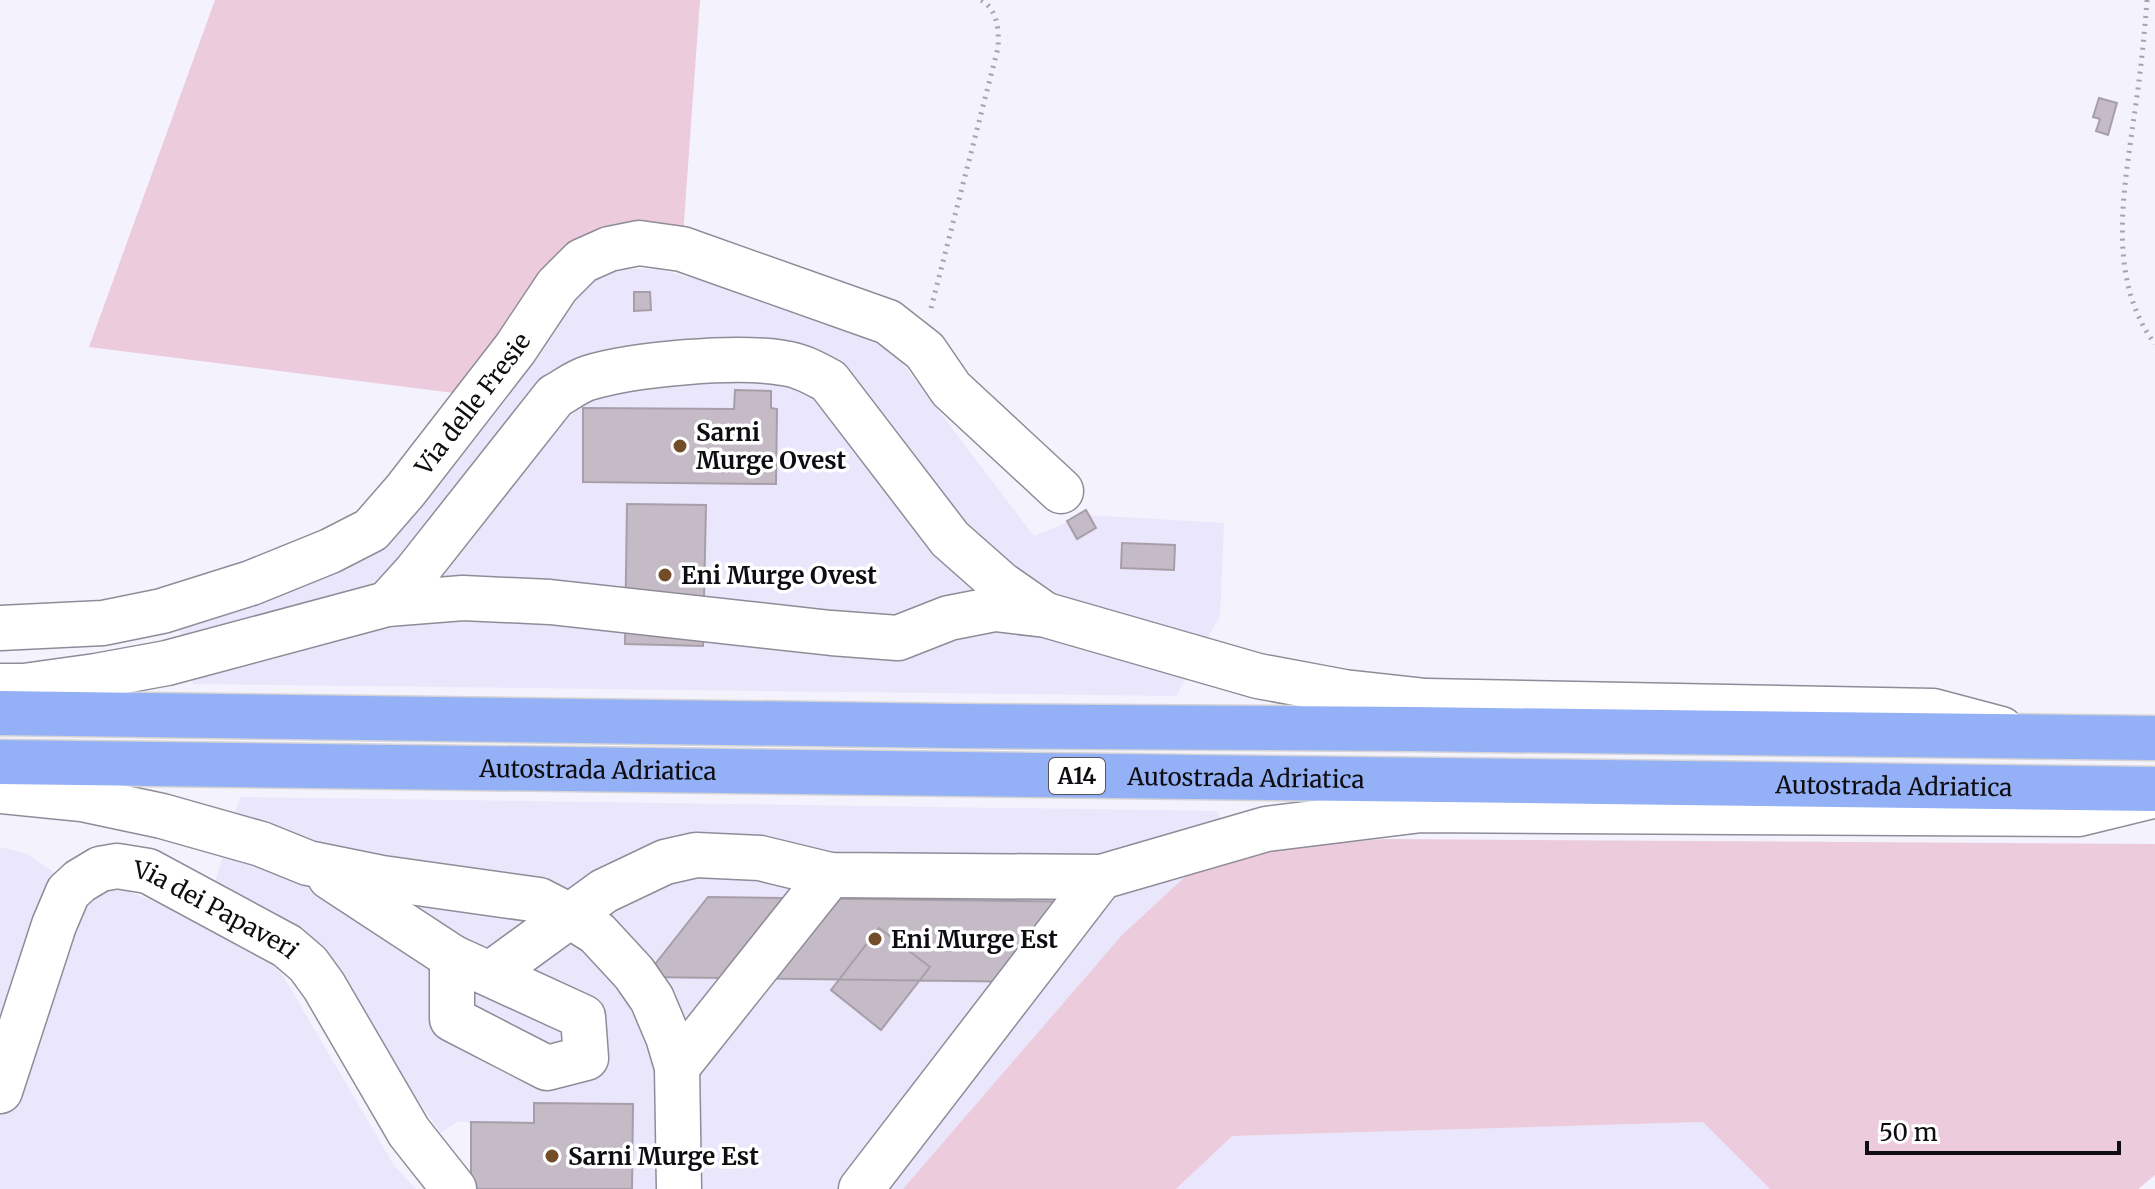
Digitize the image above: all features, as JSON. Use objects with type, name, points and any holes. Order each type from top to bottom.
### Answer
[{"type":"highway","name":"Autostrada Adriatica","points":[[0,713],[972,727],[2155,738]]},
{"type":"highway","name":"Autostrada Adriatica","points":[[0,762],[2155,789]]},
{"type":"street","name":"Via delle Fresie","points":[[0,628],[103,623],[162,611],[251,583],[330,551],[371,530],[515,349],[557,286],[582,261],[609,249],[639,243],[682,249],[888,322],[925,351],[951,389],[1061,491]]},
{"type":"street","points":[[387,604],[416,572],[555,396],[585,379],[623,370],[721,360],[782,362],[806,369],[829,381],[950,539],[1001,584],[1046,615]]},
{"type":"street","points":[[0,686],[24,686],[167,663],[387,604],[463,598],[550,602],[898,638],[949,618],[995,609],[1046,615],[1258,676],[1344,692],[1426,701],[1933,711],[2026,736]]},
{"type":"street","points":[[0,791],[82,799],[162,816],[261,844],[308,863],[471,966],[570,916],[604,891],[665,862],[696,855],[760,858],[830,875],[1101,877],[1266,829],[1421,810],[2079,814],[2155,795]]},
{"type":"street","points":[[308,863],[382,878],[539,900],[597,933],[634,973],[652,999],[668,1037],[677,1067],[679,1189]]},
{"type":"street","name":"Via dei Papaveri","points":[[0,1091],[54,925],[68,892],[100,869],[117,866],[148,871],[287,946],[308,964],[409,1132],[454,1189]]},
{"type":"street","points":[[677,1067],[830,875]]},
{"type":"street","points":[[861,1189],[1101,877]]},
{"type":"path","points":[[925,351],[929,313],[998,48],[999,28],[989,5],[981,0]]},
{"type":"path","points":[[2147,0],[2124,194],[2123,252],[2129,290],[2146,333],[2155,344]]},
{"type":"shaded area","points":[[215,0],[700,0],[682,249],[609,249],[478,396],[89,347]]},
{"type":"shaded area","points":[[598,269],[658,269],[792,305],[863,331],[896,355],[1034,536],[1085,515],[1224,523],[1220,616],[1176,696],[193,684],[177,621],[344,565]]},
{"type":"shaded area","points":[[240,797],[1218,811],[1229,852],[1203,860],[1122,935],[903,1189],[471,1189],[471,1123],[458,1121],[441,1133],[415,1096],[396,1085],[212,893]]},
{"type":"shaded area","points":[[1384,839],[2155,844],[2155,1175],[2138,1189],[1770,1189],[1703,1122],[1232,1136],[1176,1189],[903,1189],[1122,935],[1203,860],[1229,852]]},
{"type":"shaded area","points":[[0,847],[27,854],[92,898],[116,887],[167,906],[279,969],[395,1167],[416,1189],[0,1189]]},
{"type":"shaded area","points":[[1704,1122],[1770,1189],[1176,1189],[1231,1136]]},
{"type":"building","points":[[2099,98],[2117,103],[2108,135],[2096,131],[2100,119],[2093,117]]},
{"type":"building","points":[[634,292],[650,292],[651,310],[634,311]]},
{"type":"building","name":"Sarni Murge Ovest","points":[[735,390],[771,391],[771,408],[777,409],[776,484],[583,482],[583,408],[734,409]]},
{"type":"building","name":"Eni Murge Ovest","points":[[627,504],[706,505],[703,646],[625,644]]},
{"type":"building","points":[[1086,510],[1096,528],[1077,539],[1067,521]]},
{"type":"building","points":[[1122,543],[1175,545],[1174,570],[1121,568]]},
{"type":"building","name":"Eni Murge Est","points":[[708,897],[1104,902],[1043,982],[645,977]]},
{"type":"building","points":[[879,928],[930,967],[881,1030],[831,990]]},
{"type":"building","name":"Sarni Murge Est","points":[[534,1103],[633,1104],[632,1189],[471,1189],[471,1122],[534,1123]]},
{"type":"place","name":"Sarni Murge Ovest","points":[[680,446]]},
{"type":"place","name":"Eni Murge Ovest","points":[[665,575]]},
{"type":"place","name":"Eni Murge Est","points":[[875,939]]},
{"type":"place","name":"Sarni Murge Est","points":[[552,1156]]}]
